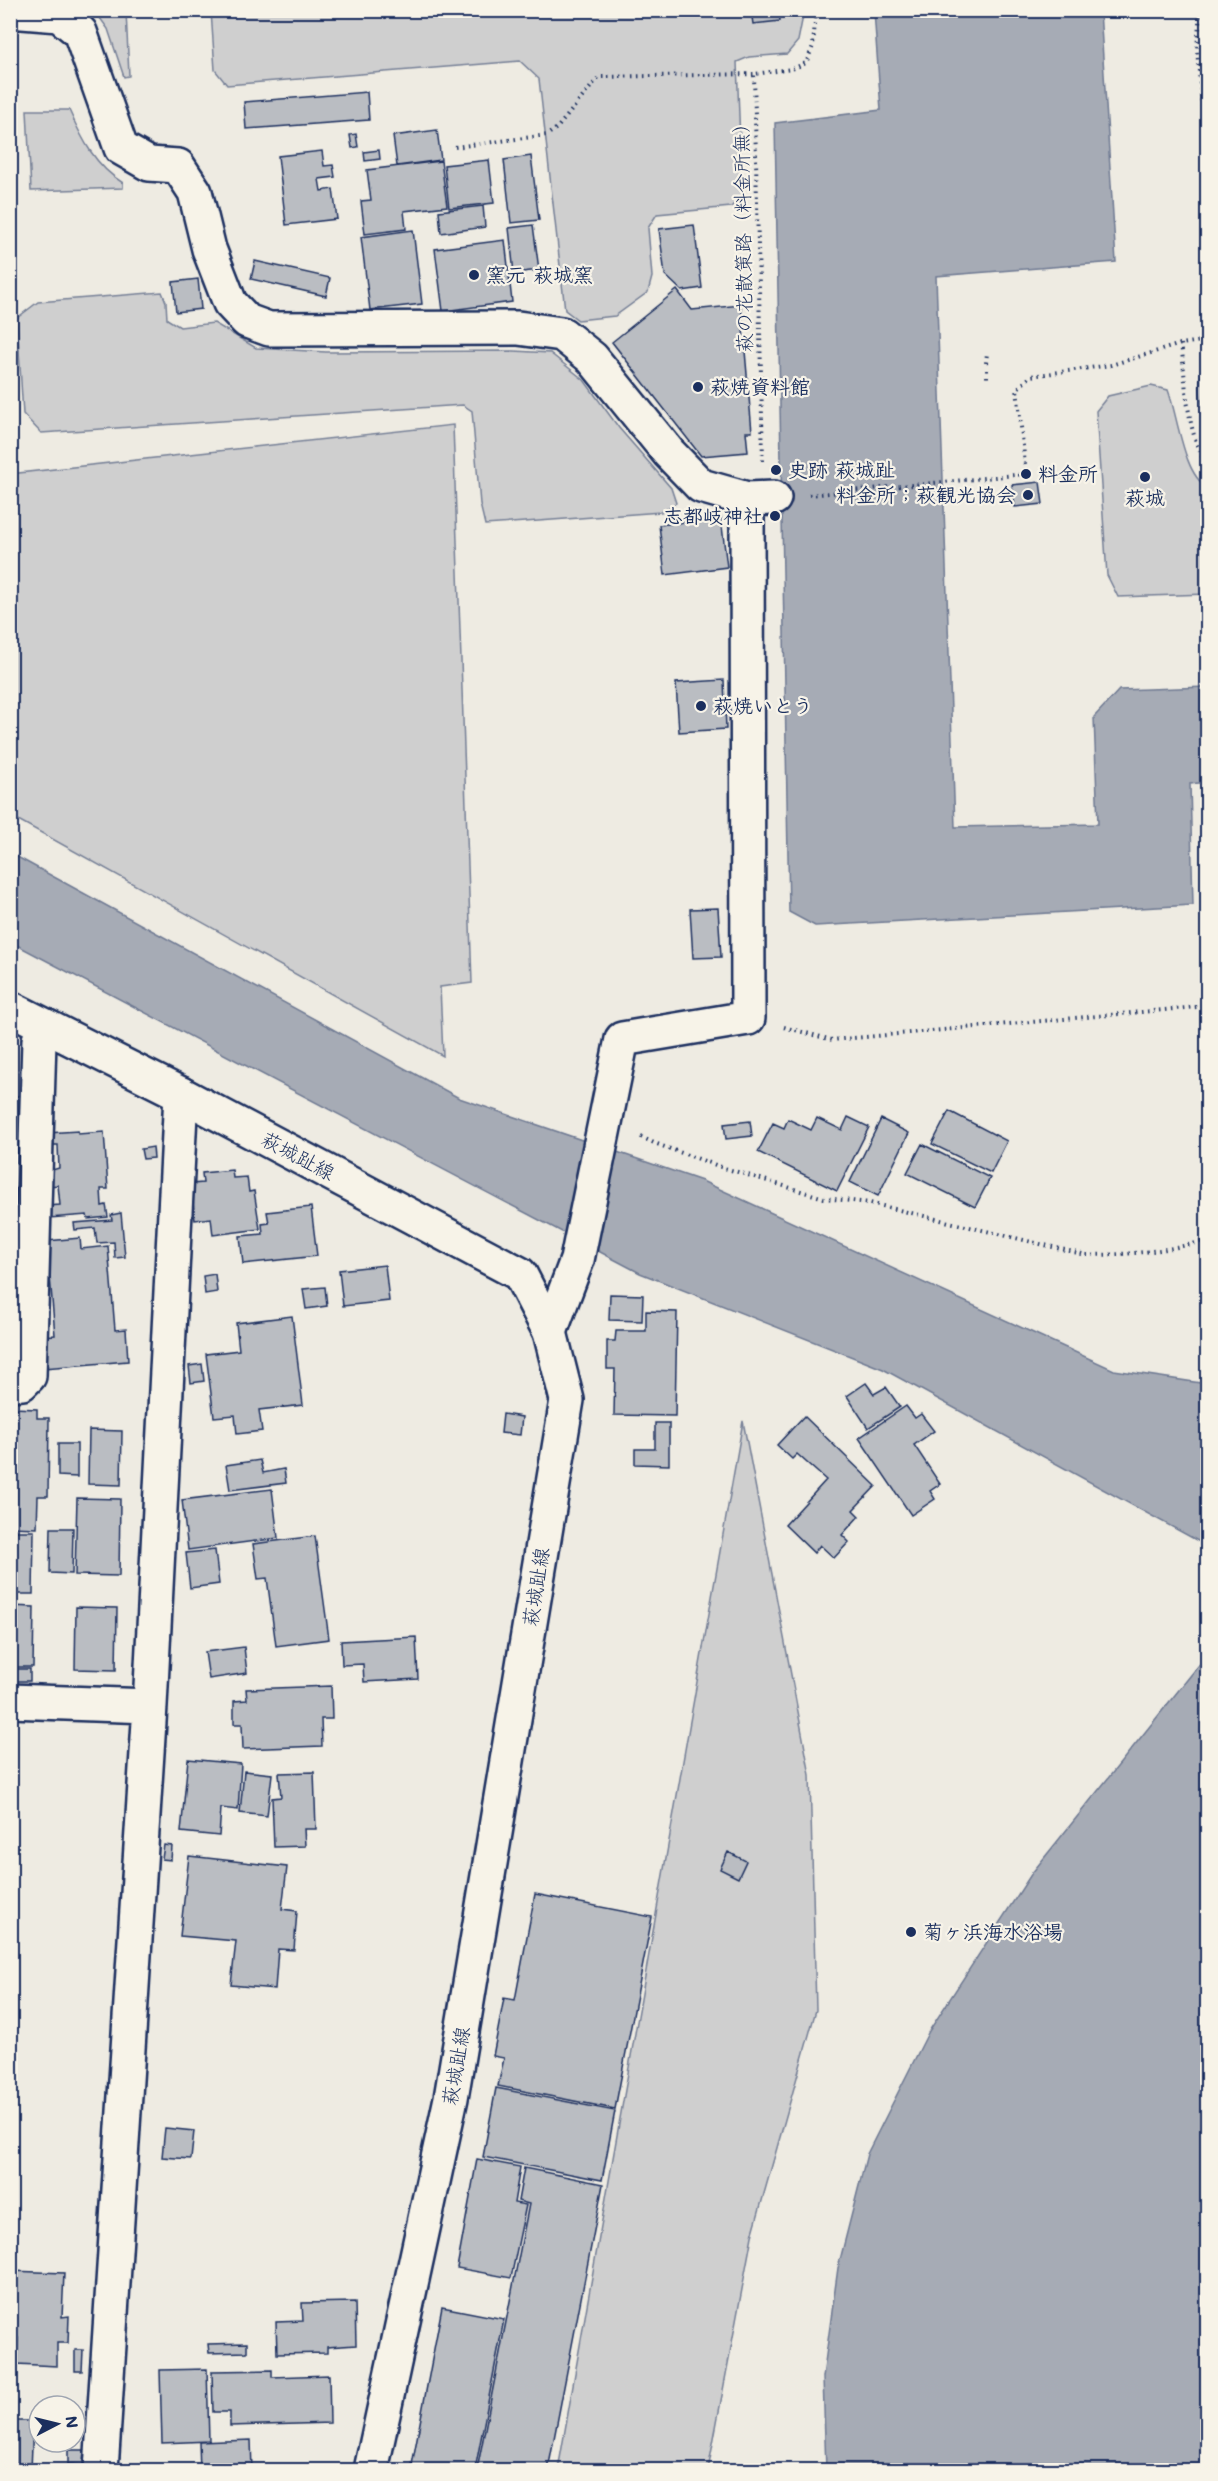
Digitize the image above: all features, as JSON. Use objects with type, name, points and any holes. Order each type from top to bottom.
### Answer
[{"type":"street","points":[[10,11],[58,15],[80,32],[121,148],[149,164],[177,166],[195,192],[209,249],[230,303],[247,321],[269,329],[518,328],[562,334],[592,358],[669,453],[701,486],[762,498],[748,1018],[622,1040],[577,1260],[550,1332]]},
{"type":"street","name":"萩城趾線","points":[[10,1008],[181,1094],[520,1274],[550,1332],[567,1400],[451,2098],[371,2470]]},
{"type":"street","points":[[10,1384],[22,1383],[29,1376],[25,1040],[73,1041]]},
{"type":"street","points":[[101,2470],[150,1706],[181,1094]]},
{"type":"street","points":[[10,1701],[150,1706]]},
{"type":"path","points":[[455,147],[547,135],[557,128],[599,77],[754,74],[792,69],[806,63],[813,46],[816,10]]},
{"type":"path","points":[[1200,10],[1197,49],[1208,176]]},
{"type":"path","name":"萩の花散策路（料金所無）","points":[[754,74],[762,498]]},
{"type":"path","points":[[762,498],[1026,474],[1017,389],[1031,376],[1111,364],[1181,344],[1208,340]]},
{"type":"path","points":[[1181,344],[1193,432],[1201,457],[1208,466]]},
{"type":"path","points":[[986,363],[987,353]]},
{"type":"path","points":[[987,370],[987,380]]},
{"type":"path","points":[[748,1018],[832,1040],[1208,1006]]},
{"type":"path","points":[[606,1123],[721,1167],[824,1198],[870,1203],[1061,1250],[1086,1254],[1118,1255],[1168,1249],[1208,1240]]},
{"type":"shaded area","points":[[95,11],[126,11],[129,76],[124,77],[108,29]]},
{"type":"shaded area","points":[[211,11],[804,11],[798,41],[787,54],[749,57],[737,62],[742,196],[731,207],[657,214],[648,228],[652,277],[648,292],[615,316],[578,320],[565,310],[539,79],[520,61],[227,85],[215,70]]},
{"type":"shaded area","points":[[874,11],[1100,11],[1116,262],[936,276],[955,827],[1098,824],[1094,717],[1119,690],[1207,687],[1207,782],[1190,784],[1193,905],[815,926],[789,912],[775,123],[881,110]]},
{"type":"shaded area","points":[[27,110],[69,110],[90,151],[113,176],[123,183],[123,188],[31,191]]},
{"type":"shaded area","points":[[162,292],[166,302],[167,319],[180,327],[214,323],[256,348],[326,352],[514,351],[550,353],[584,380],[619,428],[671,488],[676,503],[661,512],[485,525],[480,504],[472,411],[463,405],[41,433],[23,414],[17,318],[38,302]]},
{"type":"shaded area","points":[[1204,368],[1207,368],[1207,435],[1200,390],[1201,374]]},
{"type":"shaded area","points":[[1151,386],[1168,390],[1187,458],[1199,480],[1207,486],[1207,594],[1118,597],[1107,575],[1096,411],[1108,396]]},
{"type":"shaded area","points":[[453,425],[472,983],[440,987],[443,1056],[11,816],[10,474]]},
{"type":"shaded area","points":[[10,853],[459,1098],[702,1181],[1114,1370],[1207,1384],[1207,1546],[883,1369],[640,1273],[11,942]]},
{"type":"shaded area","points":[[743,1421],[810,1775],[816,2010],[752,2236],[708,2470],[558,2470]]},
{"type":"shaded area","points":[[1207,1655],[1207,2470],[826,2470],[823,2377],[838,2268],[867,2154],[929,2031],[1032,1873]]},
{"type":"building","points":[[751,10],[779,10],[780,21],[753,24]]},
{"type":"building","points":[[367,92],[369,120],[246,129],[244,102]]},
{"type":"building","points":[[437,130],[441,160],[397,166],[393,136]]},
{"type":"building","points":[[356,134],[358,147],[352,148],[350,135]]},
{"type":"building","points":[[379,150],[380,159],[365,161],[364,152]]},
{"type":"building","points":[[322,151],[324,166],[333,165],[335,177],[319,179],[321,191],[333,189],[337,219],[286,225],[278,156]]},
{"type":"building","points":[[531,156],[539,220],[511,223],[504,160]]},
{"type":"building","points":[[489,160],[494,203],[449,208],[444,165]]},
{"type":"building","points":[[441,161],[447,206],[404,211],[406,229],[365,234],[361,201],[371,200],[367,170]]},
{"type":"building","points":[[483,206],[485,227],[441,233],[439,211]]},
{"type":"building","points":[[533,225],[539,270],[514,273],[509,228]]},
{"type":"building","points":[[694,225],[702,288],[682,291],[665,275],[659,229]]},
{"type":"building","points":[[413,230],[422,304],[370,310],[361,237]]},
{"type":"building","name":"窯元 萩城窯","points":[[505,240],[512,302],[443,311],[435,249]]},
{"type":"building","points":[[255,261],[330,278],[326,296],[251,279]]},
{"type":"building","points":[[198,279],[201,309],[176,312],[173,282]]},
{"type":"building","name":"萩焼資料館","points":[[677,290],[692,310],[741,305],[752,432],[746,432],[748,452],[701,456],[612,342]]},
{"type":"building","name":"料金所；萩観光協会","points":[[1040,482],[1043,504],[1015,507],[1012,485]]},
{"type":"building","points":[[721,518],[727,567],[665,575],[659,525]]},
{"type":"building","name":"萩焼いとう","points":[[724,680],[726,729],[679,732],[676,683]]},
{"type":"building","points":[[718,908],[721,957],[693,958],[690,909]]},
{"type":"building","points":[[10,1096],[26,1096],[25,1110],[10,1110]]},
{"type":"building","points":[[949,1111],[1007,1141],[991,1173],[932,1144]]},
{"type":"building","points":[[10,1114],[23,1114],[22,1278],[10,1278]]},
{"type":"building","points":[[848,1117],[869,1127],[837,1191],[758,1152],[773,1123],[784,1128],[788,1119],[811,1130],[817,1118],[842,1130]]},
{"type":"building","points":[[881,1119],[909,1133],[878,1196],[850,1182]]},
{"type":"building","points":[[750,1121],[752,1136],[726,1139],[724,1124]]},
{"type":"building","points":[[78,1131],[78,1134],[104,1132],[108,1189],[101,1189],[102,1206],[106,1205],[108,1217],[88,1219],[87,1215],[49,1218],[47,1206],[60,1205],[58,1185],[50,1186],[49,1171],[59,1168],[58,1145],[48,1145],[47,1133]]},
{"type":"building","points":[[922,1144],[990,1178],[975,1207],[907,1173]]},
{"type":"building","points":[[153,1147],[154,1158],[143,1159],[141,1149]]},
{"type":"building","points":[[232,1170],[233,1178],[247,1177],[249,1192],[254,1191],[260,1229],[213,1235],[211,1218],[195,1220],[191,1184],[203,1183],[202,1173]]},
{"type":"building","points":[[311,1207],[317,1256],[243,1264],[240,1236],[263,1234],[262,1224],[269,1223],[267,1212]]},
{"type":"building","points":[[121,1213],[125,1257],[115,1258],[114,1242],[97,1243],[95,1228],[75,1230],[74,1223],[112,1220],[111,1215]]},
{"type":"building","points":[[80,1238],[81,1249],[108,1246],[115,1330],[126,1329],[128,1361],[44,1368],[42,1336],[55,1335],[47,1241]]},
{"type":"building","points":[[385,1265],[389,1301],[343,1306],[339,1270]]},
{"type":"building","points":[[215,1274],[217,1292],[205,1294],[203,1276]]},
{"type":"building","points":[[10,1283],[18,1283],[18,1292],[10,1292]]},
{"type":"building","points":[[325,1287],[327,1306],[306,1309],[303,1289]]},
{"type":"building","points":[[610,1294],[643,1295],[642,1321],[609,1320]]},
{"type":"building","points":[[10,1307],[19,1307],[19,1359],[10,1358]]},
{"type":"building","points":[[646,1311],[677,1312],[675,1416],[614,1415],[615,1369],[607,1369],[607,1341],[615,1341],[616,1331],[646,1331]]},
{"type":"building","points":[[292,1316],[303,1405],[259,1410],[262,1431],[237,1434],[235,1415],[214,1417],[206,1354],[239,1350],[236,1323]]},
{"type":"building","points":[[202,1364],[204,1381],[191,1383],[189,1366]]},
{"type":"building","points":[[866,1383],[874,1394],[886,1387],[900,1407],[868,1428],[847,1396]]},
{"type":"building","points":[[906,1406],[915,1418],[921,1414],[934,1431],[914,1445],[940,1484],[930,1491],[935,1499],[911,1515],[859,1438]]},
{"type":"building","points":[[12,1408],[37,1409],[37,1418],[49,1418],[48,1496],[38,1496],[37,1528],[10,1527]]},
{"type":"building","points":[[503,1414],[522,1417],[520,1435],[501,1433]]},
{"type":"building","points":[[804,1416],[876,1486],[853,1510],[859,1516],[842,1535],[849,1542],[834,1558],[820,1545],[814,1553],[785,1525],[826,1480],[797,1454],[792,1459],[777,1445]]},
{"type":"building","points":[[655,1423],[669,1423],[669,1465],[635,1464],[635,1449],[655,1449]]},
{"type":"building","points":[[89,1430],[122,1431],[121,1485],[88,1484]]},
{"type":"building","points":[[58,1444],[77,1444],[77,1477],[58,1476]]},
{"type":"building","points":[[260,1460],[263,1473],[284,1469],[286,1483],[230,1490],[226,1465]]},
{"type":"building","points":[[272,1489],[278,1538],[188,1550],[182,1500]]},
{"type":"building","points":[[77,1498],[120,1499],[119,1576],[75,1575]]},
{"type":"building","points":[[51,1528],[73,1528],[72,1574],[50,1573]]},
{"type":"building","points":[[10,1531],[34,1531],[33,1594],[10,1594]]},
{"type":"building","points":[[315,1536],[329,1639],[276,1646],[267,1578],[258,1579],[253,1544]]},
{"type":"building","points":[[215,1550],[219,1584],[190,1588],[186,1553]]},
{"type":"building","points":[[10,1606],[34,1607],[33,1667],[10,1667]]},
{"type":"building","points":[[76,1607],[117,1608],[116,1670],[75,1669]]},
{"type":"building","points":[[416,1637],[418,1679],[364,1682],[363,1664],[342,1665],[341,1641]]},
{"type":"building","points":[[244,1647],[247,1673],[209,1679],[205,1652]]},
{"type":"building","points":[[16,1669],[30,1669],[30,1681],[16,1681]]},
{"type":"building","points":[[331,1686],[332,1719],[321,1719],[322,1746],[243,1749],[242,1724],[234,1724],[234,1701],[247,1700],[246,1689]]},
{"type":"building","points":[[188,1759],[241,1764],[238,1810],[221,1808],[219,1836],[181,1832]]},
{"type":"building","points":[[244,1771],[272,1774],[267,1816],[240,1813]]},
{"type":"building","points":[[314,1772],[316,1829],[304,1829],[305,1846],[274,1847],[272,1798],[281,1797],[279,1773]]},
{"type":"building","points":[[164,1845],[172,1846],[171,1860],[162,1859]]},
{"type":"building","points":[[728,1852],[746,1861],[738,1878],[720,1869]]},
{"type":"building","points":[[189,1856],[287,1867],[282,1909],[297,1911],[294,1950],[278,1949],[275,1989],[231,1985],[236,1941],[180,1936]]},
{"type":"building","points":[[535,1894],[652,1917],[615,2109],[498,2086],[504,2058],[493,2056],[504,1998],[515,2000]]},
{"type":"building","points":[[496,2088],[615,2111],[602,2180],[483,2157]]},
{"type":"building","points":[[165,2128],[194,2131],[191,2159],[162,2157]]},
{"type":"building","points":[[477,2159],[520,2167],[514,2203],[526,2205],[511,2278],[457,2268]]},
{"type":"building","points":[[524,2168],[603,2184],[548,2470],[477,2470],[529,2204],[518,2201]]},
{"type":"building","points":[[10,2271],[64,2273],[62,2317],[69,2316],[68,2343],[57,2343],[57,2366],[17,2364],[18,2338],[10,2338]]},
{"type":"building","points":[[355,2302],[356,2345],[327,2347],[327,2353],[277,2354],[276,2322],[303,2321],[302,2303]]},
{"type":"building","points":[[442,2307],[504,2319],[475,2470],[411,2470]]},
{"type":"building","points":[[247,2343],[247,2352],[209,2353],[208,2344]]},
{"type":"building","points":[[75,2350],[83,2350],[82,2371],[75,2371]]},
{"type":"building","points":[[207,2369],[209,2441],[162,2443],[160,2370]]},
{"type":"building","points":[[272,2370],[272,2377],[329,2375],[330,2423],[230,2426],[230,2412],[213,2412],[212,2371]]},
{"type":"building","points":[[10,2380],[15,2380],[14,2421],[27,2421],[27,2454],[32,2454],[31,2470],[10,2470]]},
{"type":"building","points":[[251,2440],[252,2470],[200,2470],[199,2442]]},
{"type":"building","points":[[68,2454],[84,2454],[83,2465],[68,2464]]},
{"type":"place","name":"窯元 萩城窯","points":[[474,275]]},
{"type":"place","name":"萩焼資料館","points":[[698,387]]},
{"type":"place","name":"史跡 萩城趾","points":[[776,470]]},
{"type":"place","name":"料金所","points":[[1026,474]]},
{"type":"place","name":"萩城","points":[[1145,477]]},
{"type":"place","name":"料金所；萩観光協会","points":[[1028,495]]},
{"type":"place","name":"志都岐神社","points":[[775,516]]},
{"type":"place","name":"萩焼いとう","points":[[701,706]]},
{"type":"place","name":"菊ヶ浜海水浴場","points":[[911,1932]]}]
